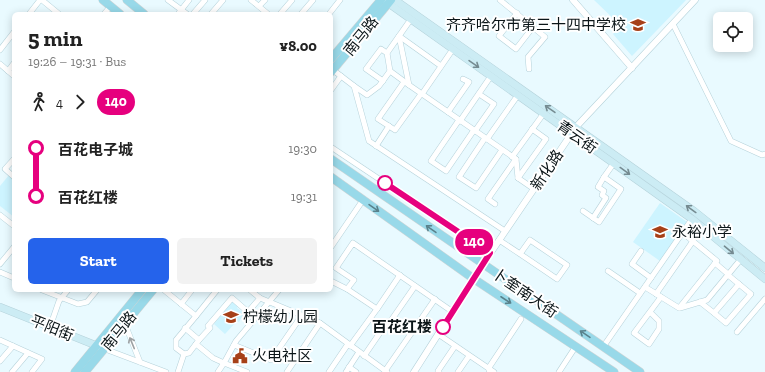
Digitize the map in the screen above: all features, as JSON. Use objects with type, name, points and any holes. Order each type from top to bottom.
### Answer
[{"type":"main road","points":[[103,0],[118,12]]},
{"type":"main road","points":[[127,0],[142,12]]},
{"type":"main road","name":"青云街","points":[[388,1],[518,95],[544,113],[574,130],[614,163],[692,219],[765,279]]},
{"type":"main road","name":"青云街","points":[[388,1],[694,211],[765,268]]},
{"type":"main road","name":"南马路","points":[[333,57],[388,1]]},
{"type":"main road","name":"南马路","points":[[333,70],[388,1]]},
{"type":"main road","name":"卜奎南大街","points":[[333,160],[640,372]]},
{"type":"main road","name":"卜奎南大街","points":[[333,178],[474,279],[614,372]]},
{"type":"main road","name":"南马路","points":[[86,372],[101,347],[141,292]]},
{"type":"main road","name":"南马路","points":[[75,372],[125,324],[151,292]]},
{"type":"main road","name":"平阳街","points":[[0,307],[101,347]]},
{"type":"street","points":[[31,12],[41,0],[56,12]]},
{"type":"street","points":[[168,0],[185,12]]},
{"type":"street","points":[[174,5],[178,0]]},
{"type":"street","points":[[180,12],[189,0]]},
{"type":"street","points":[[195,12],[205,0]]},
{"type":"street","points":[[213,12],[223,0]]},
{"type":"street","points":[[251,0],[260,10],[264,0]]},
{"type":"street","points":[[282,12],[292,0]]},
{"type":"street","points":[[303,12],[312,0]]},
{"type":"street","points":[[331,12],[340,0]]},
{"type":"street","points":[[500,0],[545,37],[528,57],[529,69]]},
{"type":"street","points":[[573,0],[632,68]]},
{"type":"street","name":"新化路","points":[[414,372],[490,253],[574,130],[673,24],[692,1]]},
{"type":"street","points":[[106,12],[111,6]]},
{"type":"street","points":[[517,13],[499,36],[516,49],[534,27]]},
{"type":"street","points":[[411,19],[387,53],[390,71],[406,84],[514,158],[518,178],[534,189]]},
{"type":"street","points":[[673,24],[731,141],[762,155],[765,154]]},
{"type":"street","points":[[0,50],[2,42],[12,34]]},
{"type":"street","points":[[399,36],[441,66]]},
{"type":"street","points":[[399,36],[406,84],[378,119],[395,130],[453,49]]},
{"type":"street","points":[[383,81],[366,69],[381,49],[387,53]]},
{"type":"street","points":[[0,64],[12,74]]},
{"type":"street","points":[[8,71],[12,66]]},
{"type":"street","points":[[333,72],[367,95],[379,86],[390,71]]},
{"type":"street","points":[[333,87],[341,76]]},
{"type":"street","points":[[479,94],[494,104],[446,171],[431,161],[491,76]]},
{"type":"street","points":[[448,112],[469,82],[463,79]]},
{"type":"street","points":[[354,86],[369,141],[505,231]]},
{"type":"street","points":[[502,150],[476,188],[459,177],[518,95]]},
{"type":"street","points":[[495,204],[488,199],[532,129],[544,113]]},
{"type":"street","points":[[376,146],[389,126]]},
{"type":"street","points":[[518,178],[546,139],[532,129]]},
{"type":"street","points":[[333,148],[490,253]]},
{"type":"street","points":[[12,161],[5,170],[12,175]]},
{"type":"street","points":[[613,202],[602,195],[604,191],[598,187],[614,163]]},
{"type":"street","points":[[583,211],[599,222],[613,202],[621,189],[604,177]]},
{"type":"street","points":[[593,218],[606,198]]},
{"type":"street","points":[[333,244],[362,200]]},
{"type":"street","points":[[0,215],[12,224]]},
{"type":"street","points":[[603,346],[692,219]]},
{"type":"street","points":[[683,233],[717,261],[715,263],[751,294],[726,324],[700,302]]},
{"type":"street","points":[[500,240],[520,254],[557,279],[566,265],[530,240],[520,254]]},
{"type":"street","points":[[656,294],[693,241]]},
{"type":"street","points":[[347,289],[354,280],[336,268],[353,243],[453,312]]},
{"type":"street","points":[[0,264],[12,249]]},
{"type":"street","points":[[642,251],[632,264],[651,278]]},
{"type":"street","points":[[645,287],[679,308],[707,300],[741,259]]},
{"type":"street","points":[[679,308],[715,263]]},
{"type":"street","points":[[608,271],[640,293]]},
{"type":"street","points":[[0,272],[12,277]]},
{"type":"street","points":[[329,372],[377,309],[400,275]]},
{"type":"street","points":[[333,282],[347,289],[377,309]]},
{"type":"street","points":[[714,313],[738,284]]},
{"type":"street","points":[[356,372],[347,370],[388,321],[390,322],[415,286]]},
{"type":"street","points":[[48,292],[78,304],[87,302],[95,292]]},
{"type":"street","points":[[50,327],[59,301],[66,292]]},
{"type":"street","points":[[166,292],[196,316]]},
{"type":"street","points":[[181,304],[190,292]]},
{"type":"street","points":[[184,354],[176,348],[176,340],[215,292]]},
{"type":"street","points":[[252,292],[260,298],[320,323],[386,372],[435,299]]},
{"type":"street","points":[[218,372],[234,345],[277,292]]},
{"type":"street","points":[[650,312],[659,321],[659,329],[649,344],[634,333],[661,297]]},
{"type":"street","points":[[184,354],[189,353],[210,328],[208,326],[232,298],[248,312],[260,298]]},
{"type":"street","points":[[737,332],[765,299]]},
{"type":"street","points":[[234,345],[271,360],[302,315]]},
{"type":"street","points":[[490,371],[490,366],[521,319]]},
{"type":"street","points":[[287,372],[320,323]]},
{"type":"street","points":[[125,324],[140,362]]},
{"type":"street","points":[[185,328],[213,358],[247,372]]},
{"type":"street","points":[[438,334],[490,371]]},
{"type":"street","points":[[0,340],[42,359],[32,372]]},
{"type":"street","points":[[0,361],[13,346]]},
{"type":"street","points":[[439,372],[438,371],[456,346]]},
{"type":"street","points":[[559,372],[576,346]]},
{"type":"street","points":[[101,347],[166,372]]},
{"type":"street","points":[[12,372],[28,353]]},
{"type":"street","points":[[178,372],[184,354]]},
{"type":"street","points":[[458,372],[469,356]]},
{"type":"shaded area","name":"齐齐哈尔市第三十四中学校","points":[[594,0],[686,0],[632,56],[613,34],[615,32],[612,28],[617,22]]},
{"type":"shaded area","points":[[9,175],[12,177],[12,215],[0,206],[0,186]]},
{"type":"shaded area","name":"永裕小学","points":[[660,203],[687,222],[660,261],[633,242]]},
{"type":"shaded area","name":"柠檬幼儿园","points":[[233,301],[239,305],[237,308],[244,313],[239,322],[237,321],[225,334],[214,324]]},
{"type":"bus line","name":"140","points":[[385,183],[490,253],[443,327]]},
{"type":"place","name":"齐齐哈尔市第三十四中学校","points":[[638,25]]},
{"type":"place","name":"永裕小学","points":[[660,232]]},
{"type":"place","name":"柠檬幼儿园","points":[[231,317]]},
{"type":"place","name":"百花红楼","points":[[443,327]]},
{"type":"place","name":"火电社区","points":[[240,356]]}]
